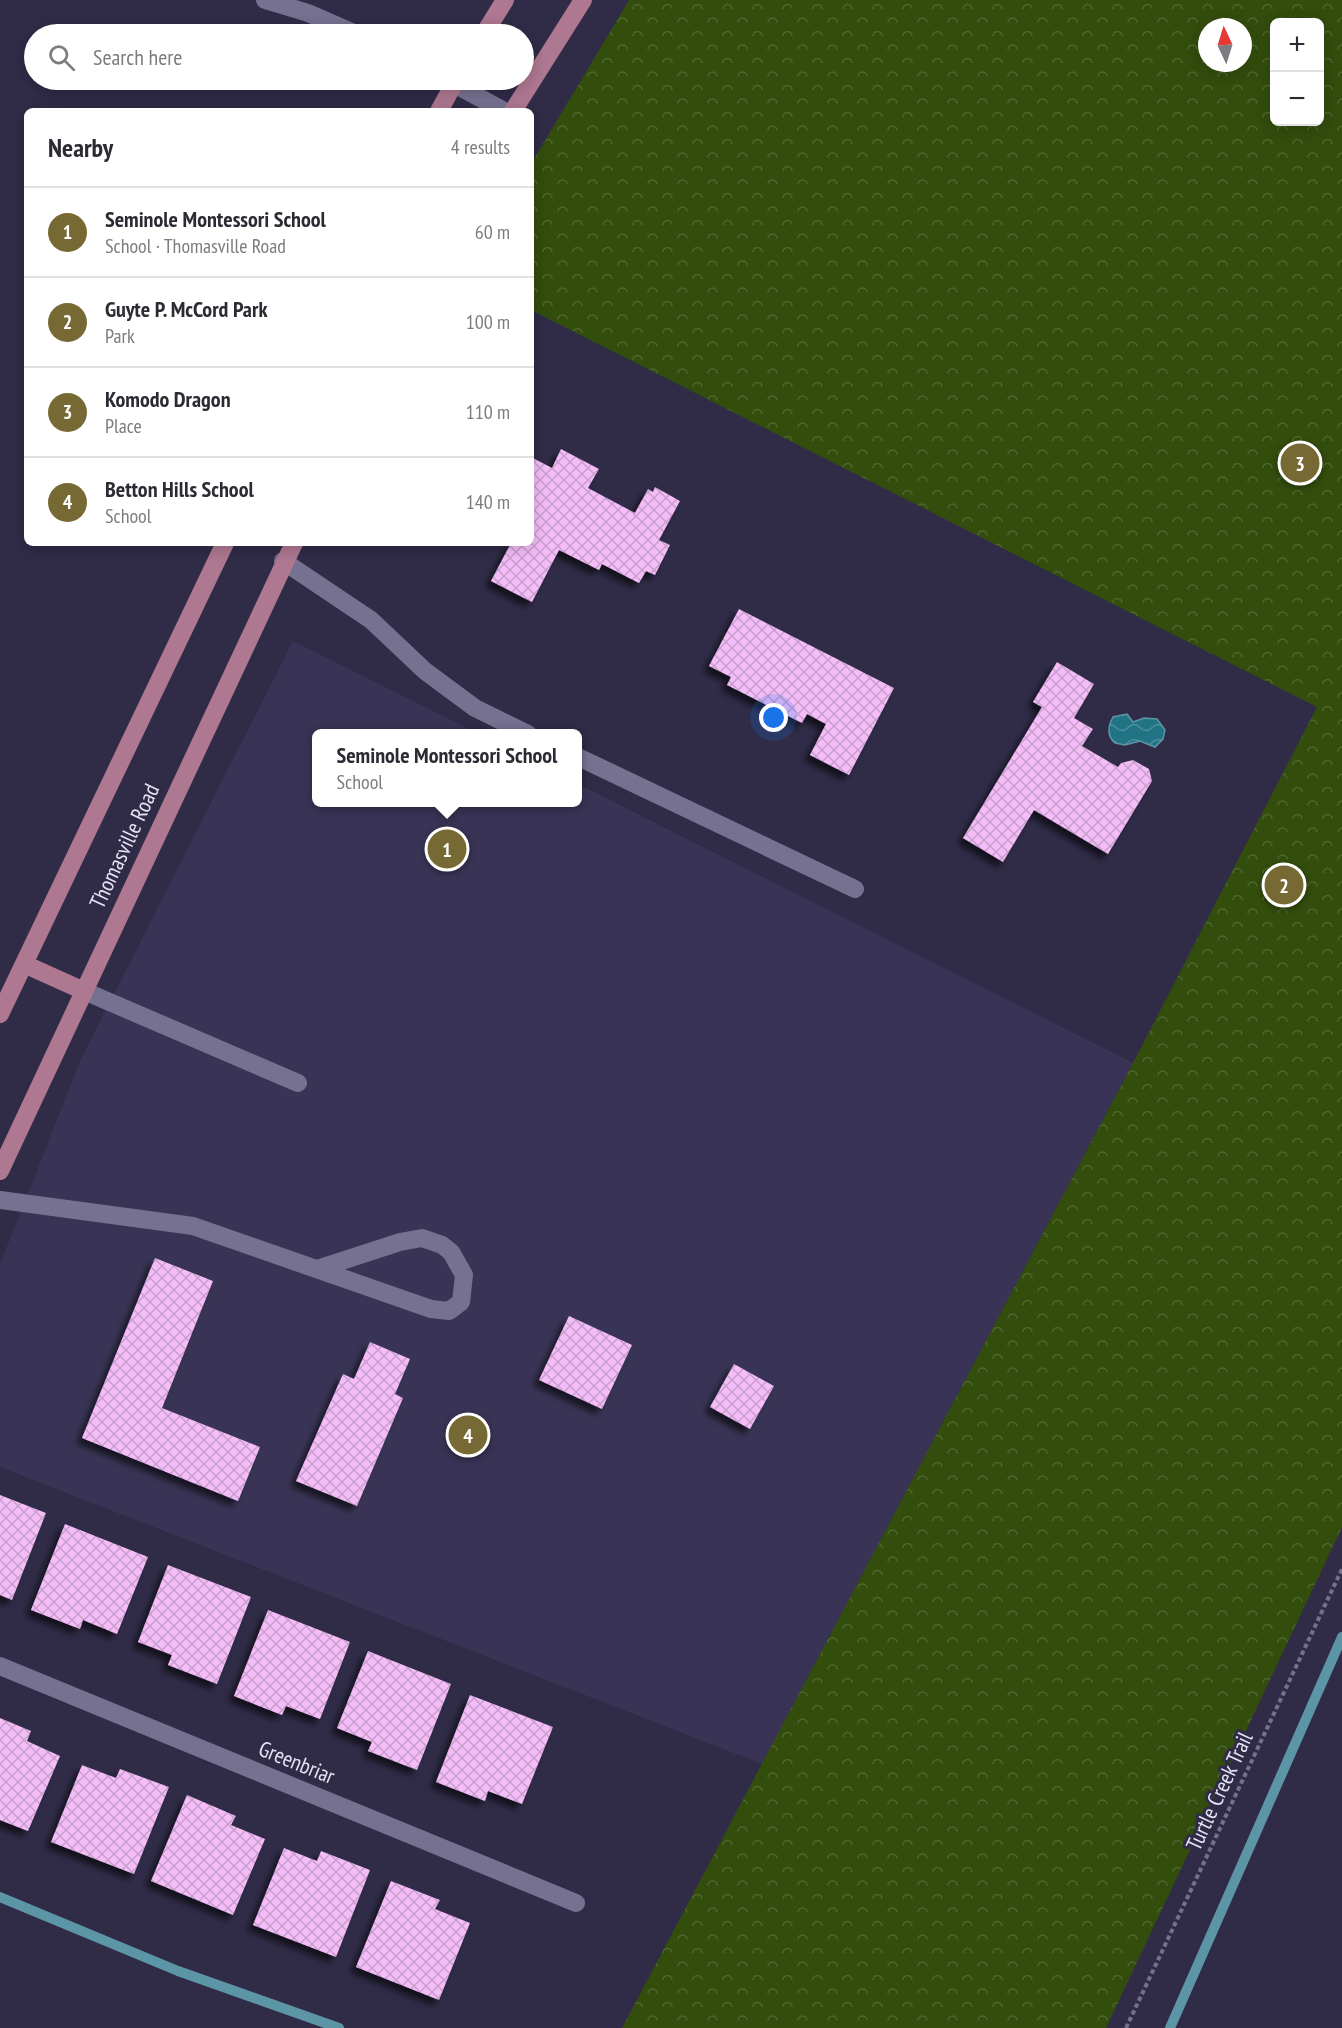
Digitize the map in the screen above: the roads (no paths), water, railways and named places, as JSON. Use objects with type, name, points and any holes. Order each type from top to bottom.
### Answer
[{"type":"main road","points":[[490,24],[505,0]]},
{"type":"main road","points":[[534,78],[583,0]]},
{"type":"main road","points":[[440,108],[448,90]]},
{"type":"main road","points":[[515,108],[526,90]]},
{"type":"main road","name":"Thomasville Road","points":[[0,1014],[224,546]]},
{"type":"main road","name":"Thomasville Road","points":[[0,1171],[283,561],[292,546]]},
{"type":"main road","points":[[24,964],[84,991]]},
{"type":"street","points":[[265,0],[308,13],[333,24]]},
{"type":"street","points":[[468,90],[499,108]]},
{"type":"street","points":[[283,561],[371,620],[425,671],[475,708],[518,729]]},
{"type":"street","points":[[582,759],[855,889]]},
{"type":"street","points":[[84,991],[298,1083]]},
{"type":"street","points":[[0,1200],[193,1226],[431,1309],[449,1311],[461,1302],[464,1275],[451,1252],[442,1245],[422,1238],[400,1242],[317,1269]]},
{"type":"street","name":"Greenbriar","points":[[0,1666],[576,1903]]},
{"type":"water","points":[[1127,714],[1133,722],[1144,718],[1157,719],[1165,730],[1163,739],[1155,747],[1140,741],[1125,745],[1115,743],[1110,734],[1111,720],[1113,717]]},
{"type":"waterway","points":[[1170,2028],[1342,1637]]},
{"type":"waterway","points":[[0,1897],[178,1971],[339,2028]]},
{"type":"place","name":"Komodo Dragon","points":[[1300,463]]},
{"type":"place","name":"Seminole Montessori School","points":[[447,849]]},
{"type":"place","name":"Guyte P. McCord Park","points":[[1284,885]]},
{"type":"place","name":"Betton Hills School","points":[[468,1435]]}]
